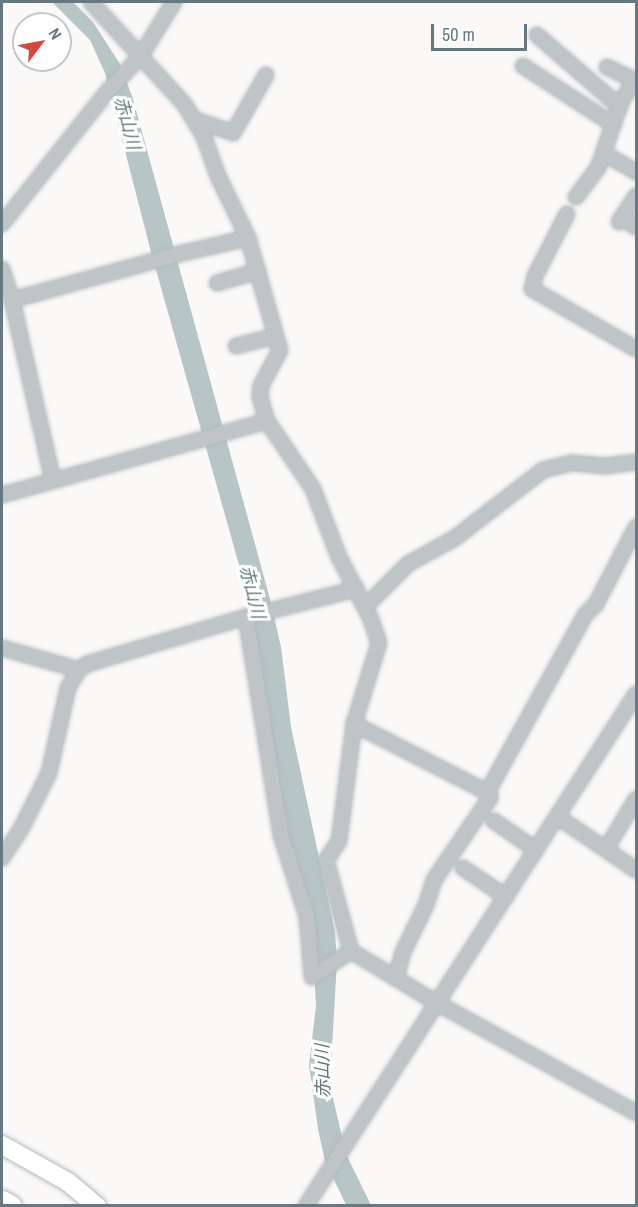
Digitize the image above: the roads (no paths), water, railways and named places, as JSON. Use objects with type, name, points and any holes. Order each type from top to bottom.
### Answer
[{"type":"highway","points":[[2,1201],[11,1206]]},
{"type":"main road","points":[[2,1145],[68,1182],[97,1206]]},
{"type":"street","points":[[91,2],[196,120],[218,176],[248,238],[280,350],[261,385],[260,397],[267,421],[313,489],[339,557],[365,607],[379,643],[354,724],[339,841],[326,860],[348,954]]},
{"type":"street","points":[[2,224],[107,93],[140,57],[174,2]]},
{"type":"street","points":[[537,35],[620,106]]},
{"type":"street","points":[[523,66],[614,125]]},
{"type":"street","points":[[576,197],[605,154],[620,106],[636,80],[607,67]]},
{"type":"street","points":[[196,120],[233,133],[266,75]]},
{"type":"street","points":[[605,154],[636,171]]},
{"type":"street","points":[[636,195],[621,220],[636,227]]},
{"type":"street","points":[[567,214],[535,276],[532,289],[636,350]]},
{"type":"street","points":[[12,300],[151,261],[248,238]]},
{"type":"street","points":[[2,270],[12,300],[53,480]]},
{"type":"street","points":[[217,283],[258,272]]},
{"type":"street","points":[[236,346],[276,336]]},
{"type":"street","points":[[2,495],[267,421]]},
{"type":"street","points":[[365,607],[408,564],[455,538],[543,470],[572,463],[604,466],[636,462]]},
{"type":"street","points":[[396,978],[403,952],[426,905],[434,880],[480,816],[490,798],[489,793],[496,775],[585,615],[596,604],[636,527]]},
{"type":"street","points":[[2,858],[21,829],[49,773],[68,688],[79,670],[87,664],[246,617],[356,589]]},
{"type":"street","points":[[246,617],[281,835],[307,917],[312,977],[348,954]]},
{"type":"street","points":[[2,648],[30,658],[79,670]]},
{"type":"street","points":[[306,1206],[636,694]]},
{"type":"street","points":[[354,724],[489,793]]},
{"type":"street","points":[[606,849],[636,799]]},
{"type":"street","points":[[558,817],[636,870]]},
{"type":"street","points":[[494,821],[536,850]]},
{"type":"street","points":[[464,868],[506,897]]},
{"type":"street","points":[[348,954],[396,978],[636,1113]]},
{"type":"water","name":"赤山川","points":[[52,2],[73,2],[93,22],[120,64],[133,99],[270,599],[281,647],[291,727],[335,932],[337,962],[331,1064],[332,1094],[346,1154],[371,1205],[346,1205],[325,1161],[318,1129],[309,1065],[316,1006],[312,933],[291,852],[268,730],[250,604],[151,252],[105,73],[90,40],[72,22],[72,12],[62,12]]}]
